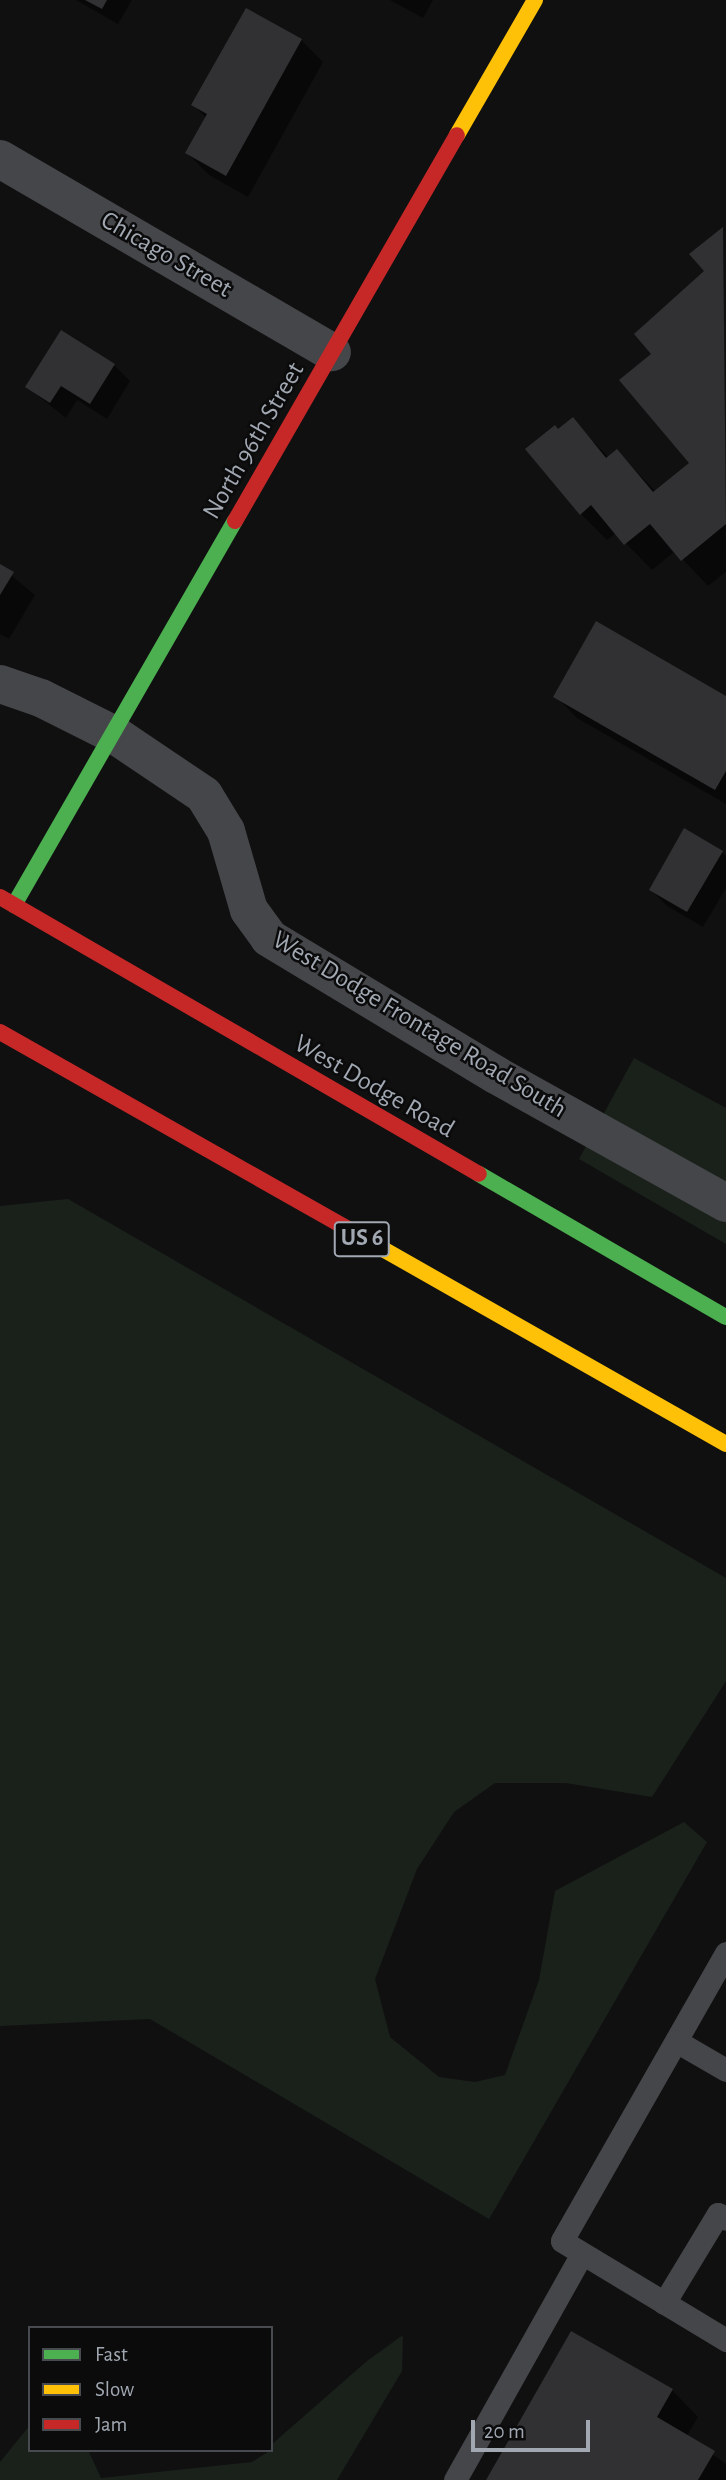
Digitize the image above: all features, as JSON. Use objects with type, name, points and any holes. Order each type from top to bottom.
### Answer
[{"type":"main road","name":"North 96th Street","points":[[7,901],[115,735],[535,0]]},
{"type":"main road","name":"West Dodge Road","points":[[7,901],[726,1317]]},
{"type":"main road","name":"US 6","points":[[0,1032],[726,1444]]},
{"type":"street","name":"Chicago Street","points":[[0,159],[332,352]]},
{"type":"street","name":"West Dodge Frontage Road South","points":[[0,684],[41,698],[115,735],[204,795],[219,813],[249,910],[269,938],[496,1075],[726,1203]]},
{"type":"lane","points":[[726,1953],[562,2241],[726,2340]]},
{"type":"lane","points":[[676,2041],[726,2070]]},
{"type":"lane","points":[[664,2303],[718,2214],[726,2219]]},
{"type":"lane","points":[[455,2480],[582,2254]]},
{"type":"shaded area","points":[[634,1058],[726,1108],[726,1244],[579,1159]]},
{"type":"shaded area","points":[[68,1199],[726,1578],[726,1681],[652,1797],[566,1783],[495,1783],[454,1812],[417,1869],[375,1979],[390,2037],[439,2077],[475,2082],[505,2075],[539,1980],[555,1891],[684,1822],[707,1842],[489,2219],[150,2019],[0,2026],[0,1206]]},
{"type":"shaded area","points":[[403,2335],[402,2371],[337,2480],[0,2480],[0,2462],[28,2427],[28,2452],[89,2452],[101,2478],[252,2462],[268,2452],[273,2452],[273,2443],[367,2361]]},
{"type":"building","points":[[85,0],[107,0],[102,9]]},
{"type":"building","points":[[246,8],[302,39],[226,176],[185,153],[207,114],[191,105]]},
{"type":"building","points":[[723,227],[726,524],[681,561],[650,524],[624,545],[591,505],[580,515],[525,449],[555,425],[558,429],[573,417],[606,458],[617,449],[653,492],[689,463],[619,380],[651,354],[634,334],[704,271],[689,254]]},
{"type":"building","points":[[61,330],[115,364],[90,404],[61,386],[50,403],[25,387]]},
{"type":"building","points":[[0,564],[14,572],[0,595]]},
{"type":"building","points":[[596,621],[726,696],[726,771],[715,790],[553,697]]},
{"type":"building","points":[[684,828],[723,851],[687,912],[649,890]]},
{"type":"building","points":[[571,2331],[673,2389],[657,2417],[715,2451],[698,2480],[486,2480]]},
{"type":"traffic: fast","points":[[14,905],[235,521]]},
{"type":"traffic: fast","points":[[479,1174],[726,1317]]},
{"type":"traffic: slow","points":[[457,135],[535,0]]},
{"type":"traffic: slow","points":[[374,1244],[726,1444]]},
{"type":"traffic: jam","points":[[235,521],[457,135]]},
{"type":"traffic: jam","points":[[0,897],[479,1174]]},
{"type":"traffic: jam","points":[[0,1032],[374,1244]]}]
